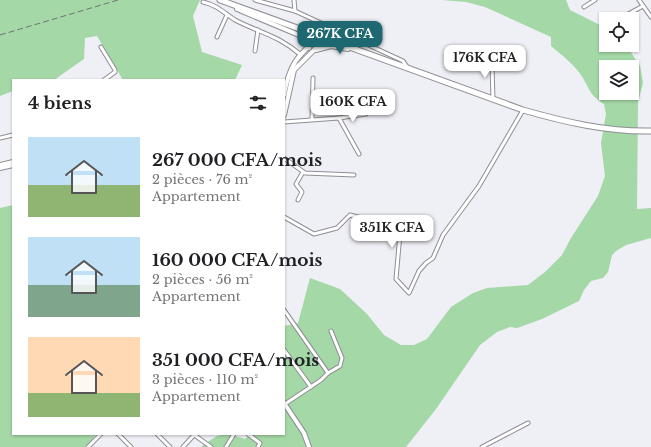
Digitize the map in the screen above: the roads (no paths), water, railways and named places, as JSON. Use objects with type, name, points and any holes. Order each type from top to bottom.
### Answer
[{"type":"highway","points":[[220,0],[523,110],[556,120],[591,127],[626,131],[651,131]]},
{"type":"street","points":[[217,0],[302,36],[310,42],[309,48]]},
{"type":"street","points":[[255,0],[294,11],[403,61],[407,69]]},
{"type":"street","points":[[294,0],[294,11]]},
{"type":"street","points":[[584,7],[595,0]]},
{"type":"street","points":[[639,0],[651,17]]},
{"type":"street","points":[[203,2],[218,7],[227,15],[283,40],[301,55]]},
{"type":"street","points":[[632,12],[642,6]]},
{"type":"street","points":[[217,37],[227,15]]},
{"type":"street","points":[[255,51],[258,30]]},
{"type":"street","points":[[285,90],[289,70],[301,55],[321,37]]},
{"type":"street","points":[[285,110],[294,70],[320,43],[321,37]]},
{"type":"street","points":[[312,52],[331,46],[367,54]]},
{"type":"street","points":[[101,47],[115,70],[115,72],[105,79]]},
{"type":"street","points":[[485,56],[492,65],[493,100]]},
{"type":"street","points":[[312,119],[313,78]]},
{"type":"street","points":[[285,219],[314,234],[338,228],[350,215],[396,227],[400,234],[396,279],[409,293],[419,271],[433,258],[443,235],[479,186],[523,110]]},
{"type":"street","points":[[285,122],[339,118],[366,114]]},
{"type":"street","points":[[339,118],[359,154]]},
{"type":"street","points":[[0,138],[12,135]]},
{"type":"street","points":[[285,159],[293,163],[303,172],[314,174],[337,173],[354,175]]},
{"type":"street","points":[[0,165],[12,162]]},
{"type":"street","points":[[0,168],[12,165]]},
{"type":"street","points":[[298,200],[302,190],[296,184],[303,172]]},
{"type":"street","points":[[285,311],[328,373]]},
{"type":"street","points":[[285,403],[340,366],[342,358],[331,331]]},
{"type":"street","points":[[285,351],[310,387]]},
{"type":"street","points":[[285,405],[304,433],[310,447]]},
{"type":"street","points":[[482,447],[528,423]]},
{"type":"street","points":[[88,447],[100,435]]},
{"type":"street","points":[[119,435],[131,447]]},
{"type":"street","points":[[158,435],[170,447]]},
{"type":"street","points":[[183,447],[193,435]]},
{"type":"street","points":[[195,435],[211,447]]},
{"type":"street","points":[[226,447],[233,435]]},
{"type":"street","points":[[249,435],[260,443],[258,447]]},
{"type":"street","points":[[92,443],[96,447]]},
{"type":"railway","points":[[0,35],[118,0]]}]
